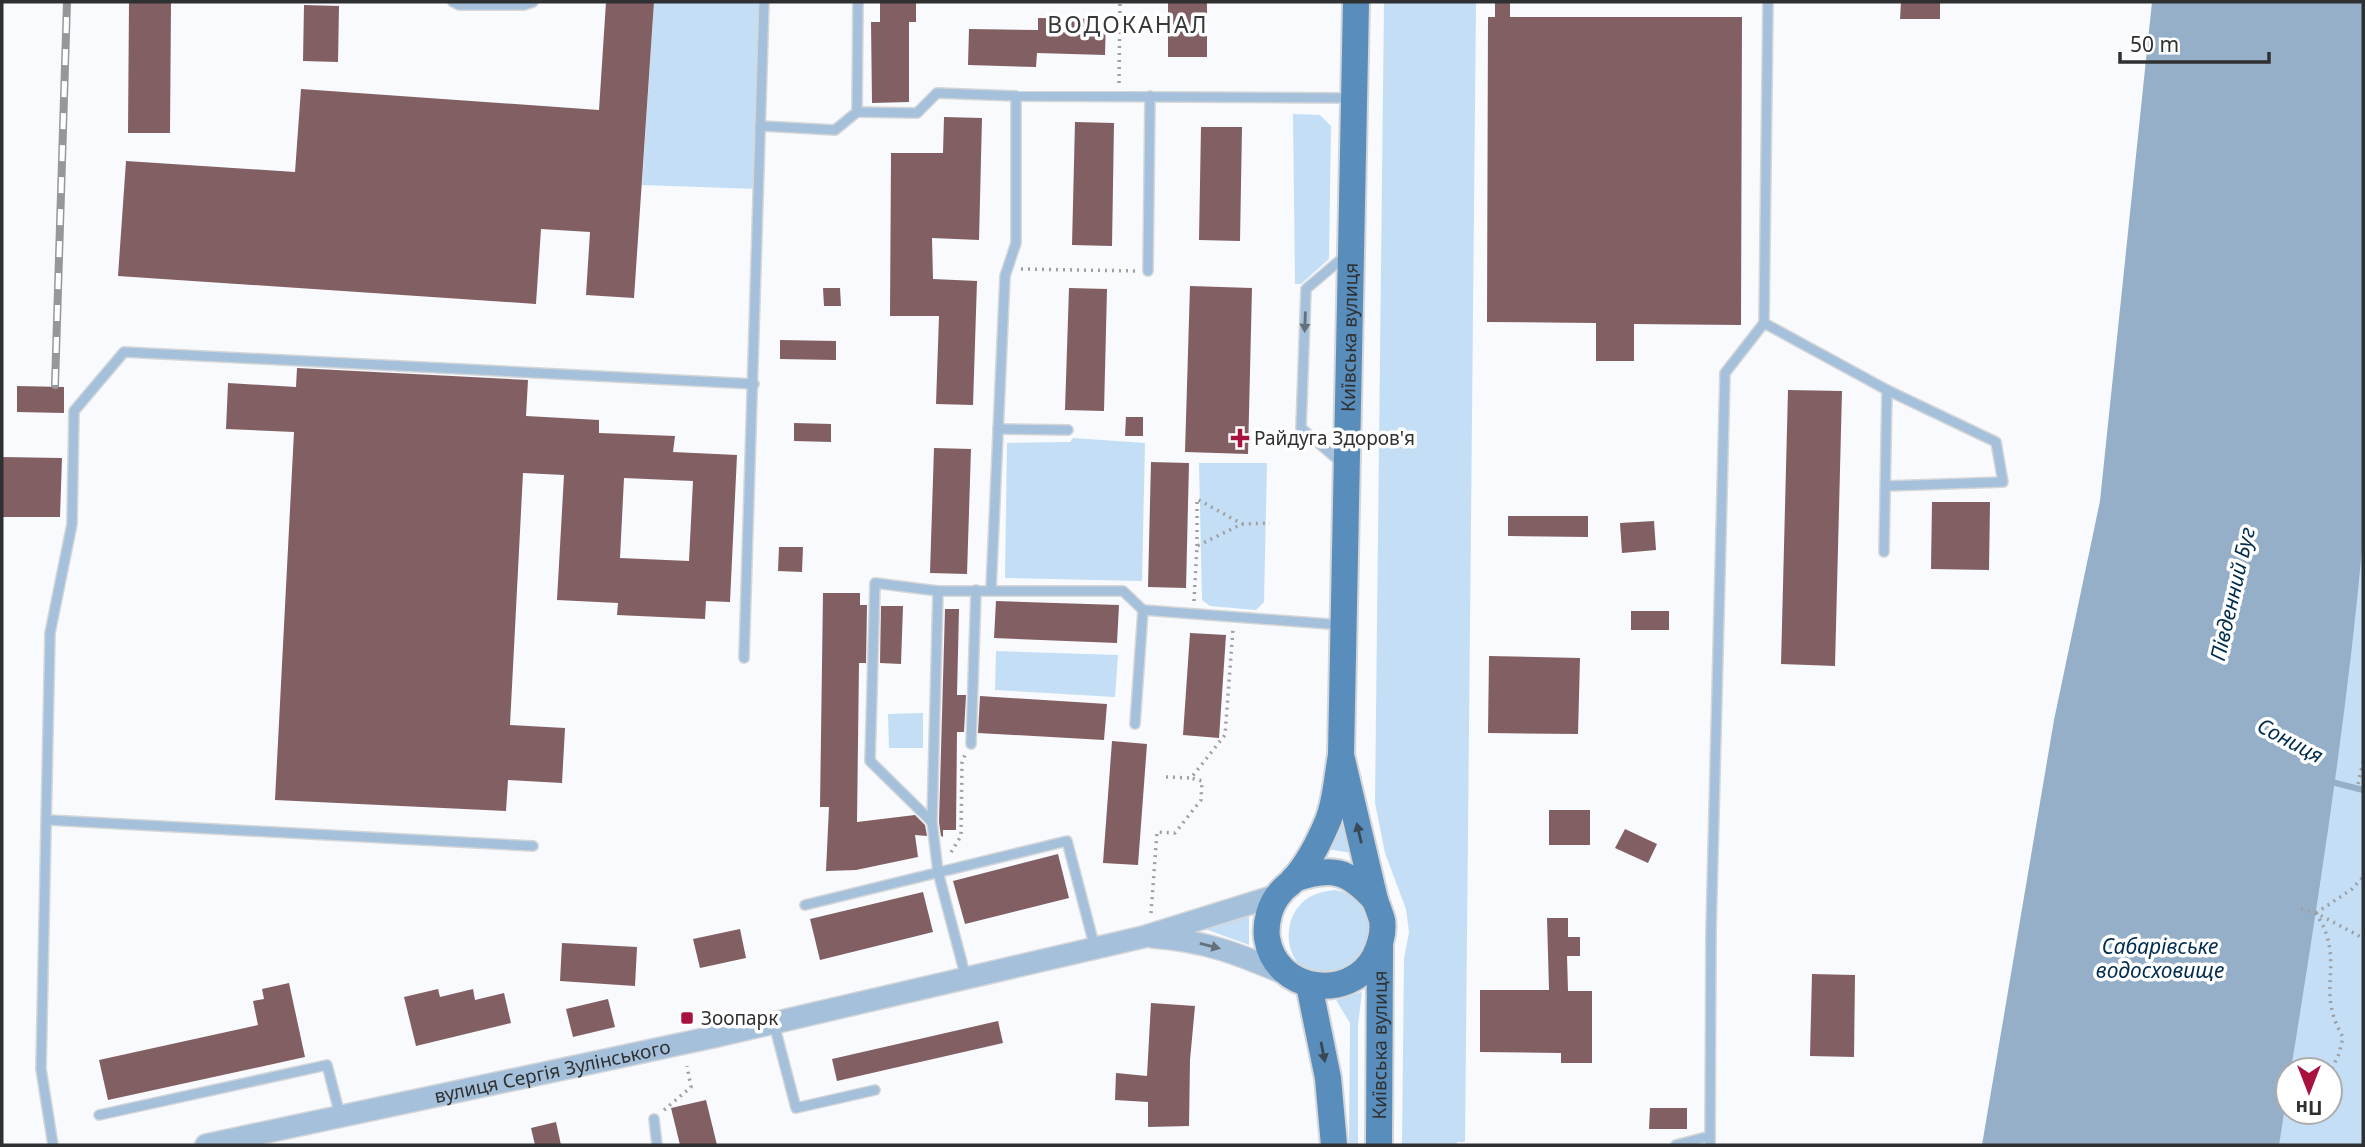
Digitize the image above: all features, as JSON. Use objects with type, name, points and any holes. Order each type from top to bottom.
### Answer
[{"type":"main road","name":"Київська вулиця","points":[[1340,755],[1356,2]]},
{"type":"main road","points":[[1340,755],[1382,922],[1380,945],[1370,965],[1353,980],[1332,986],[1300,981],[1275,960],[1267,938],[1268,915],[1314,851],[1329,820],[1340,755]]},
{"type":"main road","points":[[1286,887],[1316,871],[1339,873],[1359,882],[1375,900]]},
{"type":"main road","name":"Київська вулиця","points":[[1379,1145],[1380,945]]},
{"type":"main road","points":[[1300,981],[1328,1078],[1332,1144]]},
{"type":"street","points":[[1143,937],[1286,887]]},
{"type":"street","points":[[1143,937],[1188,940],[1229,950],[1300,981]]},
{"type":"street","name":"вулиця Сергія Зулінського","points":[[206,1145],[774,1023],[1143,937]]},
{"type":"lane","points":[[453,2],[459,5],[524,5],[533,2]]},
{"type":"lane","points":[[744,658],[764,2]]},
{"type":"lane","points":[[857,112],[858,2]]},
{"type":"lane","points":[[1676,1145],[1710,1141],[1711,932],[1725,373],[1764,323],[1768,2]]},
{"type":"lane","points":[[760,125],[835,130],[857,112],[917,113],[937,93],[1355,98]]},
{"type":"lane","points":[[990,590],[1005,276],[1016,243],[1016,96]]},
{"type":"lane","points":[[1148,271],[1150,96]]},
{"type":"lane","points":[[1347,468],[1301,428],[1306,289],[1351,251]]},
{"type":"lane","points":[[1764,323],[1887,390],[1996,442],[2003,482],[1887,486]]},
{"type":"lane","points":[[53,1145],[41,1069],[50,633],[72,524],[74,411],[124,352],[754,384]]},
{"type":"lane","points":[[1884,552],[1887,390]]},
{"type":"lane","points":[[998,429],[1068,430]]},
{"type":"lane","points":[[932,822],[870,761],[875,583],[938,591],[1123,591],[1143,610],[1343,625]]},
{"type":"lane","points":[[971,744],[976,590]]},
{"type":"lane","points":[[938,591],[932,822],[939,872],[966,978]]},
{"type":"lane","points":[[1135,724],[1143,610]]},
{"type":"lane","points":[[48,820],[533,846]]},
{"type":"lane","points":[[805,905],[1067,841],[1095,948]]},
{"type":"lane","points":[[774,1023],[796,1108],[875,1090]]},
{"type":"lane","points":[[99,1115],[327,1065],[340,1117]]},
{"type":"lane","points":[[654,1119],[657,1145]]},
{"type":"path","points":[[1119,96],[1120,2]]},
{"type":"path","points":[[1007,269],[1148,271]]},
{"type":"path","points":[[1194,614],[1196,499],[1242,523]]},
{"type":"path","points":[[1197,546],[1242,523],[1270,523]]},
{"type":"path","points":[[1191,778],[1225,735],[1234,617]]},
{"type":"path","points":[[939,872],[961,836],[962,762],[971,744]]},
{"type":"path","points":[[2358,784],[2363,762]]},
{"type":"path","points":[[1151,912],[1157,832],[1175,833],[1201,800],[1202,781],[1166,777]]},
{"type":"path","points":[[2316,913],[2352,889],[2363,877]]},
{"type":"path","points":[[2301,909],[2316,913],[2363,938]]},
{"type":"path","points":[[2316,913],[2326,932],[2330,959],[2330,1010],[2343,1037],[2338,1056]]},
{"type":"path","points":[[654,1119],[691,1087],[687,1066]]},
{"type":"shaded area","points":[[654,2],[764,2],[758,189],[642,185]]},
{"type":"shaded area","points":[[1384,2],[1476,2],[1465,1142],[1457,1142],[1456,1145],[1402,1145],[1404,959],[1409,932],[1406,909],[1385,853],[1375,803]]},
{"type":"shaded area","points":[[1293,114],[1320,115],[1331,126],[1329,259],[1301,284],[1295,284]]},
{"type":"shaded area","points":[[1073,438],[1145,443],[1142,581],[1005,578],[1007,443],[1070,442]]},
{"type":"shaded area","points":[[1199,463],[1267,463],[1264,602],[1256,610],[1210,606],[1202,600]]},
{"type":"shaded area","points":[[2363,539],[2363,1145],[2278,1145],[2281,1126],[2344,1126],[2344,1056],[2293,1056],[2334,784]]},
{"type":"shaded area","points":[[996,651],[1118,655],[1115,697],[995,690]]},
{"type":"shaded area","points":[[923,713],[923,748],[889,748],[888,714]]},
{"type":"shaded area","points":[[1342,814],[1351,853],[1328,849]]},
{"type":"shaded area","points":[[1336,890],[1364,905],[1376,935],[1348,975],[1313,973],[1301,966],[1291,949],[1291,920],[1295,911],[1308,898]]},
{"type":"shaded area","points":[[1249,912],[1249,945],[1194,925]]},
{"type":"shaded area","points":[[1362,992],[1358,1025],[1358,1145],[1349,1145],[1350,1023],[1336,1000]]},
{"type":"water","name":"Сабарівське водосховище","points":[[2152,2],[2363,2],[2363,539],[2341,739],[2293,1056],[2274,1056],[2274,1126],[2282,1126],[2279,1145],[1982,1145],[2054,720],[2100,501]]},
{"type":"building","points":[[129,2],[171,2],[170,133],[128,133]]},
{"type":"building","points":[[606,2],[654,2],[634,298],[586,295],[590,232],[541,229],[536,304],[118,276],[126,161],[295,172],[301,89],[599,110]]},
{"type":"building","points":[[880,2],[916,2],[916,22],[909,22],[909,102],[872,103],[871,22],[880,22]]},
{"type":"building","points":[[1168,2],[1207,2],[1207,57],[1168,57]]},
{"type":"building","points":[[1495,2],[1510,2],[1510,17],[1742,17],[1741,325],[1634,324],[1634,361],[1596,361],[1596,323],[1487,322],[1488,17],[1495,17]]},
{"type":"building","points":[[1901,2],[1940,2],[1940,19],[1900,19]]},
{"type":"building","points":[[304,5],[339,6],[338,62],[303,61]]},
{"type":"building","points":[[1038,18],[1106,19],[1105,55],[1037,53],[1036,67],[968,65],[969,29],[1038,30]]},
{"type":"building","points":[[944,117],[982,118],[979,240],[932,238],[933,279],[977,281],[973,405],[936,404],[939,316],[890,316],[891,153],[943,153]]},
{"type":"building","points":[[1075,122],[1114,123],[1112,246],[1072,245]]},
{"type":"building","points":[[1201,127],[1242,127],[1240,241],[1199,240]]},
{"type":"building","points":[[1190,286],[1252,288],[1248,454],[1185,452]]},
{"type":"building","points":[[823,288],[840,288],[841,306],[824,306]]},
{"type":"building","points":[[1069,288],[1107,289],[1104,411],[1065,410]]},
{"type":"building","points":[[780,340],[836,341],[836,360],[780,359]]},
{"type":"building","points":[[297,368],[528,380],[526,416],[599,420],[599,433],[675,436],[673,452],[737,455],[730,602],[706,601],[705,619],[617,615],[618,603],[557,600],[564,475],[523,473],[510,725],[565,728],[562,783],[508,780],[506,811],[275,800],[294,432],[226,429],[228,383],[296,387]],"holes":[[[624,478],[693,481],[689,561],[620,558]]]},
{"type":"building","points":[[17,386],[64,387],[64,413],[17,412]]},
{"type":"building","points":[[1788,390],[1842,391],[1835,666],[1781,664]]},
{"type":"building","points":[[1126,417],[1143,417],[1143,436],[1125,436]]},
{"type":"building","points":[[794,423],[831,424],[831,442],[794,441]]},
{"type":"building","points":[[934,448],[971,449],[967,574],[930,573]]},
{"type":"building","points":[[2,457],[62,458],[60,517],[2,517]]},
{"type":"building","points":[[1151,462],[1189,463],[1186,588],[1148,587]]},
{"type":"building","points":[[1932,502],[1990,502],[1989,570],[1931,569]]},
{"type":"building","points":[[1508,516],[1588,516],[1588,537],[1508,536]]},
{"type":"building","points":[[1654,521],[1656,550],[1622,553],[1620,523]]},
{"type":"building","points":[[779,547],[803,547],[802,572],[778,571]]},
{"type":"building","points":[[823,593],[860,593],[860,605],[867,605],[866,663],[859,663],[857,822],[915,815],[925,825],[927,836],[915,835],[918,857],[856,870],[826,871],[829,807],[820,807]]},
{"type":"building","points":[[996,601],[1119,605],[1117,643],[994,638]]},
{"type":"building","points":[[881,606],[903,606],[901,664],[880,663]]},
{"type":"building","points":[[945,609],[959,609],[957,695],[966,695],[964,732],[957,732],[956,830],[943,830],[943,837],[939,822]]},
{"type":"building","points":[[1631,611],[1669,611],[1669,630],[1631,630]]},
{"type":"building","points":[[1190,633],[1226,635],[1219,738],[1183,735]]},
{"type":"building","points":[[1489,656],[1580,658],[1578,734],[1488,733]]},
{"type":"building","points":[[980,696],[1107,704],[1104,740],[978,733]]},
{"type":"building","points":[[1112,741],[1147,744],[1138,865],[1103,863]]},
{"type":"building","points":[[1549,810],[1590,810],[1590,845],[1549,845]]},
{"type":"building","points":[[1625,829],[1657,844],[1648,863],[1615,848]]},
{"type":"building","points":[[1058,854],[1069,898],[965,924],[953,881]]},
{"type":"building","points":[[923,892],[933,932],[820,960],[810,919]]},
{"type":"building","points":[[1547,918],[1568,918],[1568,937],[1580,937],[1580,956],[1567,956],[1568,991],[1592,991],[1592,1063],[1561,1063],[1561,1053],[1480,1052],[1480,990],[1549,990]]},
{"type":"building","points":[[740,929],[746,958],[700,968],[693,939]]},
{"type":"building","points":[[562,943],[637,947],[635,986],[560,981]]},
{"type":"building","points":[[1812,974],[1855,975],[1854,1057],[1810,1056]]},
{"type":"building","points":[[289,983],[305,1057],[108,1100],[99,1060],[258,1025],[253,1001],[264,999],[262,989]]},
{"type":"building","points":[[438,989],[440,997],[473,989],[475,1000],[504,993],[511,1023],[416,1046],[404,997]]},
{"type":"building","points":[[608,999],[615,1027],[573,1037],[566,1009]]},
{"type":"building","points":[[1151,1003],[1195,1006],[1190,1060],[1189,1126],[1148,1127],[1148,1102],[1115,1100],[1116,1073],[1147,1076]]},
{"type":"building","points":[[998,1021],[1003,1043],[837,1081],[832,1059]]},
{"type":"building","points":[[706,1100],[717,1145],[680,1145],[671,1108]]},
{"type":"building","points":[[1650,1108],[1687,1108],[1687,1129],[1649,1129]]},
{"type":"building","points":[[556,1122],[561,1145],[535,1145],[531,1128]]},
{"type":"waterway","name":"Сониця","points":[[2328,781],[2363,790]]},
{"type":"railway","points":[[55,385],[67,2]]},
{"type":"place","name":"Райдуга Здоров'я","points":[[1240,438]]},
{"type":"place","name":"Зоопарк","points":[[687,1018]]},
{"type":"district","name":"ВОДОКАНАЛ","points":[[1128,25]]},
{"type":"water label","name":"Південний Буг","points":[[2233,594]]}]
